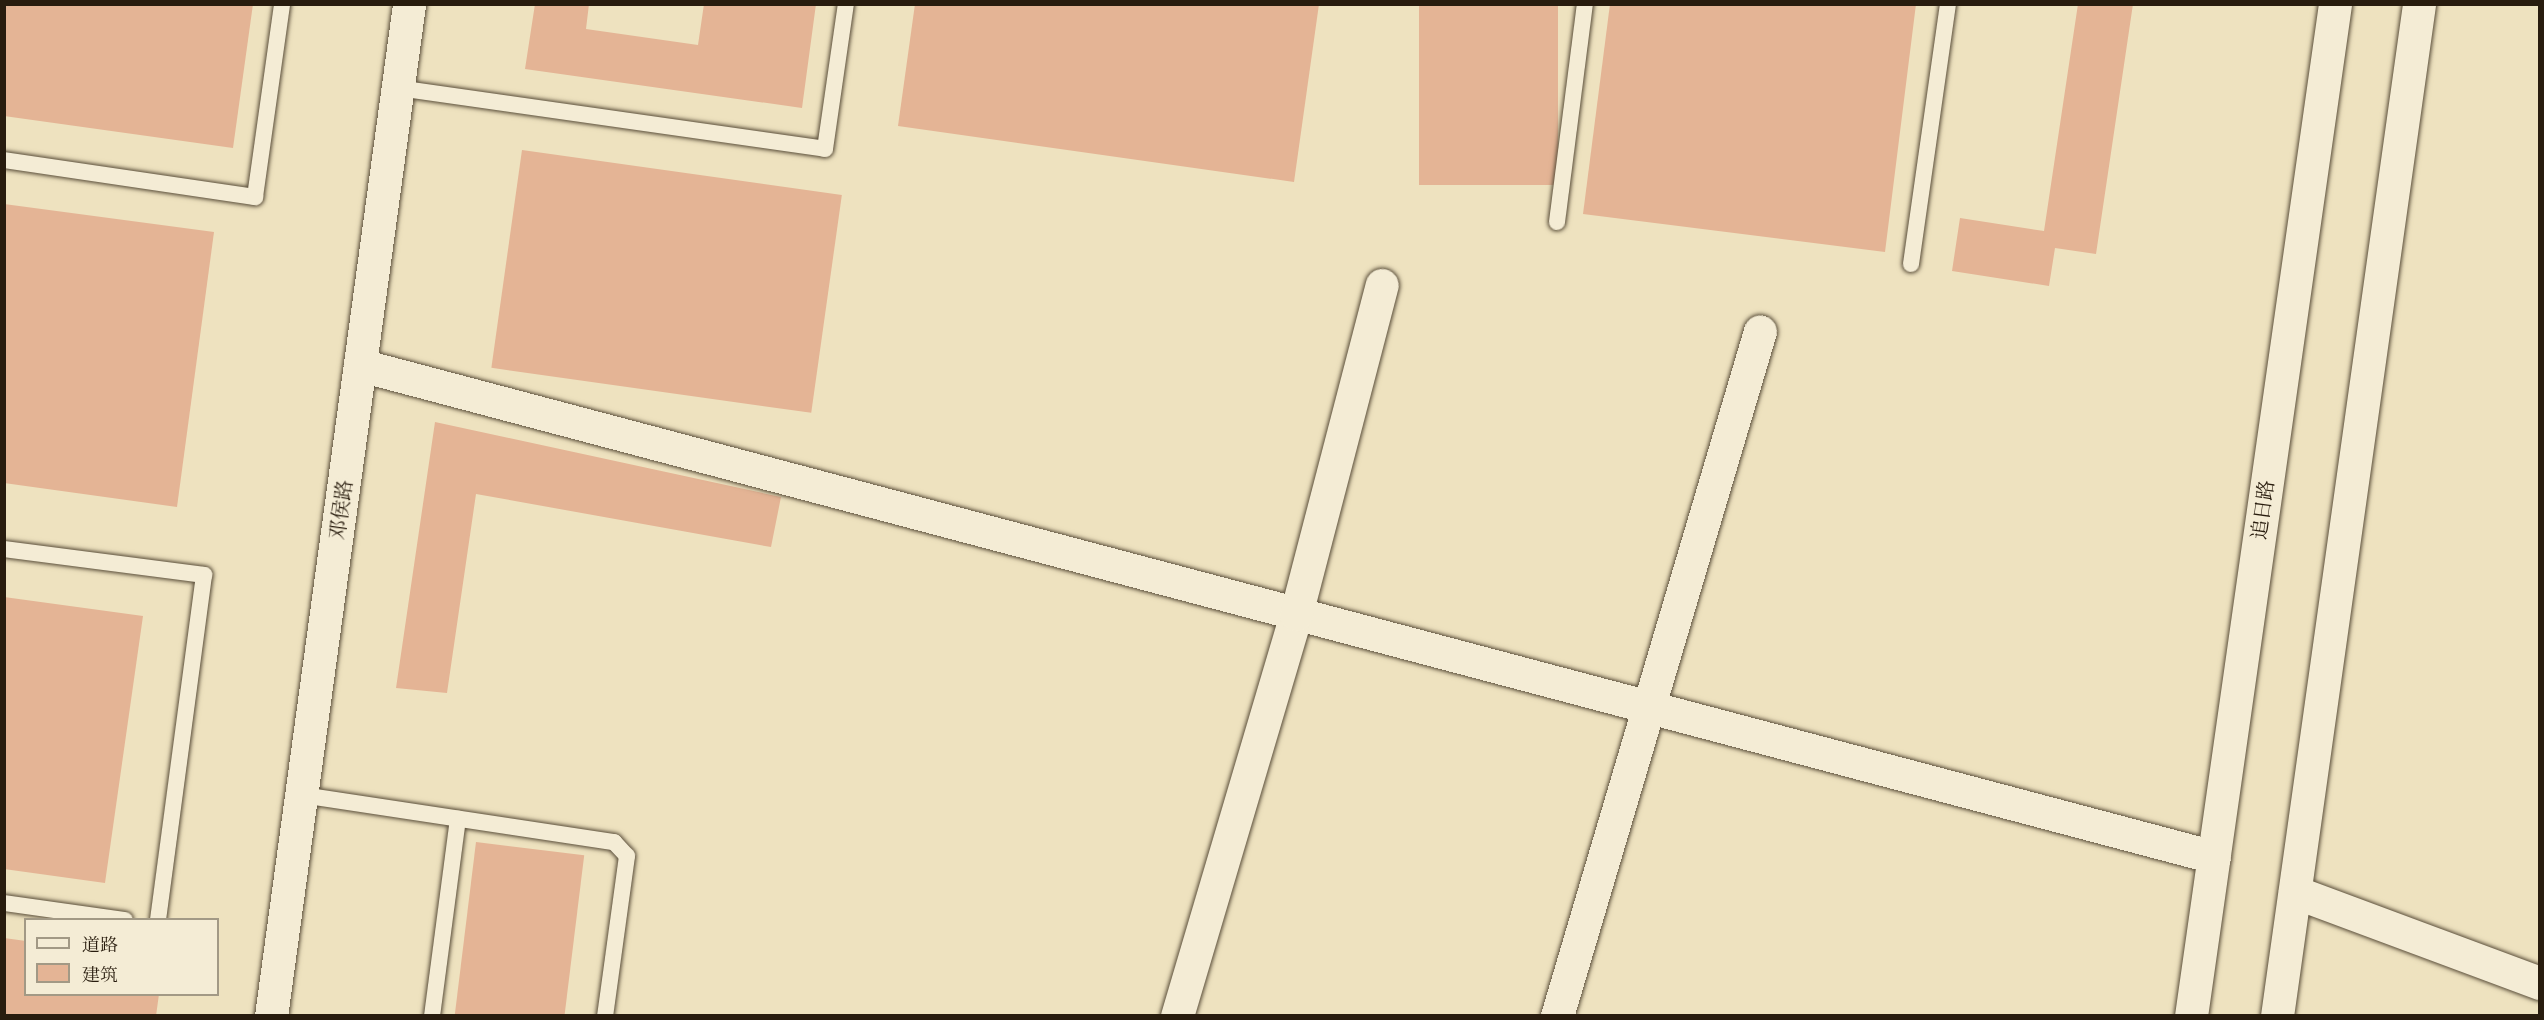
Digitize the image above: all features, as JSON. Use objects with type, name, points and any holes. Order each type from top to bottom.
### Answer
[{"type":"street","name":"邓侯路","points":[[271,1016],[409,4]]},
{"type":"street","name":"追日路","points":[[2191,1016],[2335,4]]},
{"type":"street","points":[[2277,1016],[2419,4]]},
{"type":"street","points":[[1177,1016],[1296,614],[1382,285]]},
{"type":"street","points":[[1557,1016],[1760,331]]},
{"type":"street","points":[[360,365],[2214,857]]},
{"type":"street","points":[[2295,892],[2540,983]]},
{"type":"lane","points":[[4,160],[255,197],[282,4]]},
{"type":"lane","points":[[398,88],[825,149],[846,4]]},
{"type":"lane","points":[[1557,222],[1585,4]]},
{"type":"lane","points":[[1911,264],[1948,4]]},
{"type":"lane","points":[[4,549],[204,575],[158,918]]},
{"type":"lane","points":[[302,795],[614,842],[627,856],[605,1016]]},
{"type":"lane","points":[[432,1016],[459,819]]},
{"type":"lane","points":[[4,903],[111,918]]},
{"type":"building","points":[[4,4],[253,4],[233,148],[4,116]]},
{"type":"building","points":[[535,4],[589,4],[586,29],[698,45],[704,4],[816,4],[802,108],[525,69]]},
{"type":"building","points":[[915,4],[1319,4],[1294,182],[898,126]]},
{"type":"building","points":[[1419,4],[1558,4],[1558,185],[1419,185]]},
{"type":"building","points":[[1610,4],[1916,4],[1885,252],[1583,214]]},
{"type":"building","points":[[2078,4],[2133,4],[2096,254],[2055,248],[2049,286],[1952,271],[1960,218],[2044,231]]},
{"type":"building","points":[[522,150],[842,195],[811,413],[491,368]]},
{"type":"building","points":[[4,204],[214,232],[177,507],[4,483]]},
{"type":"building","points":[[435,422],[781,497],[771,547],[476,494],[447,693],[396,688]]},
{"type":"building","points":[[4,597],[143,616],[105,883],[4,869]]},
{"type":"building","points":[[476,842],[584,855],[564,1016],[455,1016]]},
{"type":"building","points":[[4,938],[24,941],[24,996],[159,996],[156,1016],[4,1016]]}]
